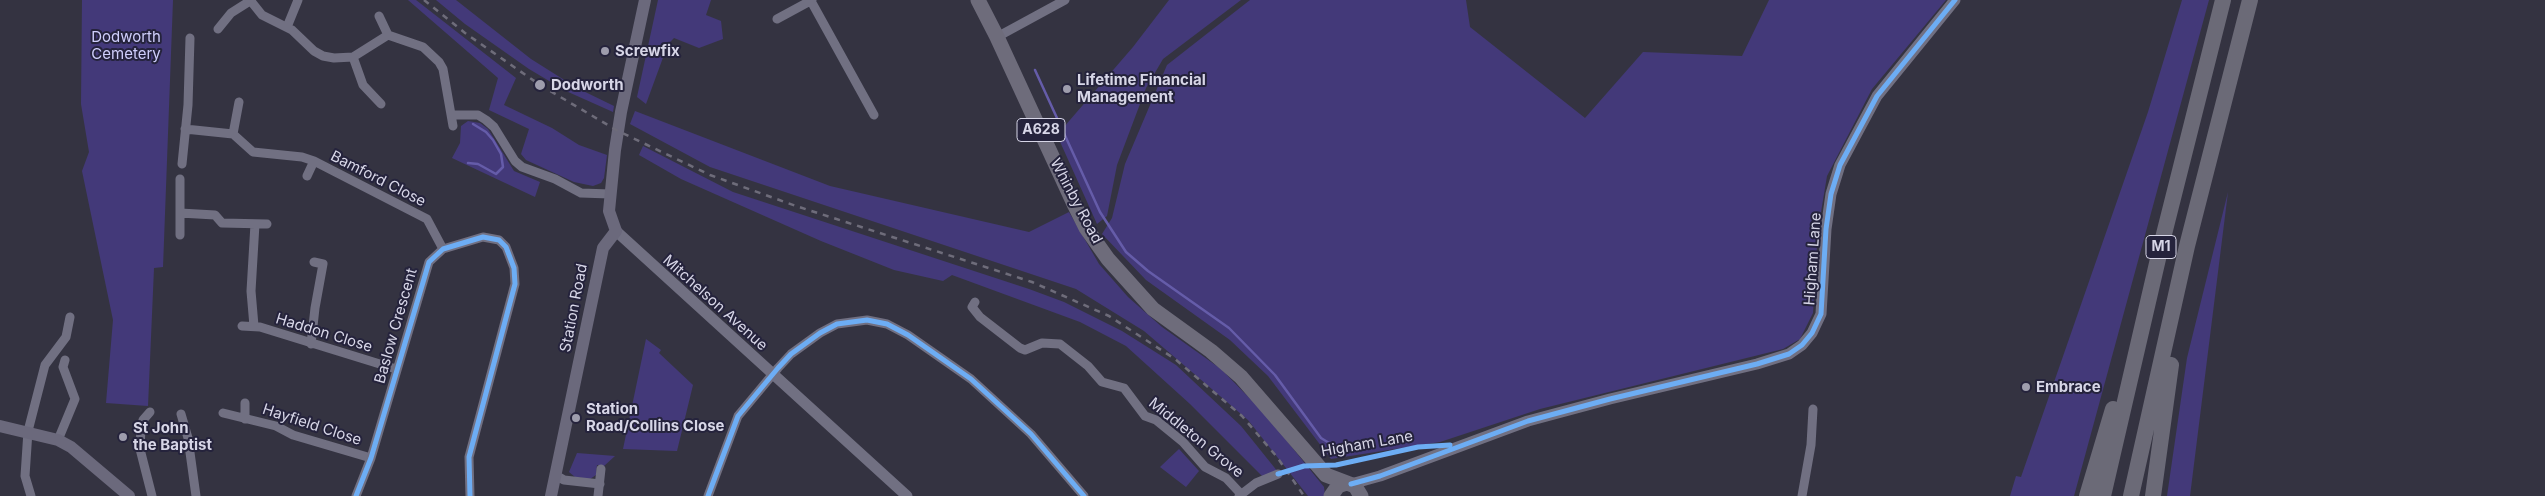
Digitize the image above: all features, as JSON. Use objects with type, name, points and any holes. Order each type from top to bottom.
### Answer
[{"type":"highway","name":"Whinby Road","points":[[978,0],[997,36],[1086,228],[1108,259],[1153,308],[1241,376],[1326,475],[1355,490]]},
{"type":"highway","name":"M1","points":[[2103,496],[2161,246],[2223,0]]},
{"type":"highway","name":"M1","points":[[2131,496],[2187,246],[2250,0]]},
{"type":"highway","name":"M1","points":[[2087,496],[2161,246]]},
{"type":"highway","name":"M1","points":[[2153,496],[2187,246]]},
{"type":"highway","name":"Whinby Road","points":[[1326,475],[1331,496]]},
{"type":"highway","name":"Whinby Road","points":[[1331,496],[1338,486],[1355,490]]},
{"type":"main road","points":[[616,231],[609,211],[618,130],[645,0]]},
{"type":"main road","name":"Station Road","points":[[551,496],[557,476],[603,248],[616,231]]},
{"type":"main road","points":[[0,426],[28,431],[58,440],[71,447],[129,496]]},
{"type":"street","points":[[218,29],[231,13],[250,0],[270,20],[287,27],[323,56],[334,58],[352,57],[388,35]]},
{"type":"street","points":[[287,27],[298,0]]},
{"type":"street","points":[[778,19],[812,0],[874,114]]},
{"type":"street","points":[[997,36],[1065,0]]},
{"type":"street","name":"Higham Lane","points":[[1355,490],[1380,476],[1528,421],[1756,364],[1789,354],[1802,345],[1812,333],[1821,314],[1826,229],[1831,194],[1840,165],[1877,96],[1954,0]]},
{"type":"street","points":[[379,16],[388,35],[423,47],[439,62],[443,69],[453,126]]},
{"type":"street","points":[[182,164],[190,38]]},
{"type":"street","points":[[352,57],[363,85],[381,104]]},
{"type":"street","points":[[185,129],[234,134],[239,102]]},
{"type":"street","points":[[452,115],[478,115],[486,120],[494,127],[515,161],[522,167],[556,179],[581,193],[610,194]]},
{"type":"street","name":"Bamford Close","points":[[234,134],[253,152],[302,157],[314,161],[427,219],[443,249]]},
{"type":"street","name":"Bamford Close","points":[[307,176],[314,161]]},
{"type":"street","points":[[180,179],[180,235]]},
{"type":"street","points":[[180,213],[216,215],[222,223],[267,224]]},
{"type":"street","points":[[254,326],[251,291],[255,224]]},
{"type":"street","name":"Mitchelson Avenue","points":[[616,231],[907,496]]},
{"type":"street","name":"Baslow Crescent","points":[[356,496],[371,458],[428,262],[443,249],[483,237],[499,240],[506,247],[514,268],[515,284],[469,457],[470,496]]},
{"type":"street","points":[[312,344],[323,264],[314,262]]},
{"type":"street","name":"Middleton Grove","points":[[975,302],[972,307],[980,317],[1020,348],[1025,350],[1042,343],[1060,344],[1088,366],[1102,382],[1124,388],[1145,416],[1156,420],[1183,442],[1204,467],[1226,478],[1240,495]]},
{"type":"street","points":[[32,496],[25,476],[28,431],[45,365],[66,336],[70,318]]},
{"type":"street","points":[[708,496],[738,416],[772,374],[808,341],[836,324],[867,320],[887,324],[934,351],[971,379],[1031,434],[1084,496]]},
{"type":"street","name":"Haddon Close","points":[[242,326],[254,326],[396,370]]},
{"type":"street","points":[[58,440],[75,399],[63,367],[65,360]]},
{"type":"street","name":"Hayfield Close","points":[[245,403],[245,419]]},
{"type":"street","points":[[1802,496],[1811,445],[1813,409]]},
{"type":"street","points":[[150,412],[141,428],[140,449],[152,496]]},
{"type":"street","name":"Hayfield Close","points":[[222,413],[276,426],[293,435],[371,458]]},
{"type":"street","points":[[181,414],[188,438],[196,496]]},
{"type":"street","points":[[598,496],[601,469]]},
{"type":"street","points":[[1240,495],[1256,483],[1278,474]]},
{"type":"street","points":[[557,476],[564,480],[600,484]]},
{"type":"street","name":"Higham Lane","points":[[1355,490],[1380,476]]},
{"type":"green space","name":"Dodworth Cemetery","points":[[82,0],[173,0],[163,267],[154,268],[148,406],[106,403],[113,320],[82,171],[89,152],[81,104]]},
{"type":"green space","points":[[408,0],[416,0],[516,78],[504,105],[552,128],[579,145],[607,155],[604,178],[601,183],[593,186],[574,182],[526,160],[521,154],[529,129],[489,110],[498,78]]},
{"type":"green space","points":[[436,0],[456,0],[531,59],[577,88],[614,106],[613,112],[566,91],[529,69],[465,24]]},
{"type":"green space","points":[[658,0],[711,0],[706,15],[721,21],[723,39],[699,48],[674,38],[668,44],[646,104],[637,97]]},
{"type":"green space","points":[[1169,0],[1241,0],[1163,59],[1146,88],[1117,165],[1107,216],[1097,224],[1057,135],[1133,47]]},
{"type":"green space","points":[[1250,0],[1466,0],[1470,27],[1585,118],[1643,52],[1742,56],[1769,0],[1946,0],[1872,89],[1827,176],[1818,230],[1813,313],[1800,339],[1783,349],[1540,409],[1440,442],[1331,459],[1268,376],[1230,340],[1146,280],[1102,234],[1112,218],[1125,164],[1167,65]]},
{"type":"green space","points":[[2182,0],[2209,0],[2074,496],[2010,496],[2016,476],[2021,477],[2148,112]]},
{"type":"green space","points":[[635,111],[830,186],[1029,232],[1069,212],[1099,264],[1128,297],[1162,327],[1221,369],[1266,415],[1324,487],[1325,496],[1308,496],[1248,420],[1144,331],[1076,289],[710,167],[630,124]]},
{"type":"green space","points":[[468,121],[480,123],[488,129],[514,171],[540,182],[535,197],[452,158],[460,143],[461,126]]},
{"type":"green space","points":[[643,146],[733,192],[1029,289],[1064,302],[1122,331],[1176,365],[1241,426],[1278,472],[1263,477],[1190,404],[1126,346],[1080,322],[952,275],[943,281],[894,270],[821,241],[681,179],[639,155]]},
{"type":"green space","points":[[2228,192],[2190,496],[2167,496],[2187,358]]},
{"type":"green space","points":[[646,339],[661,350],[659,353],[693,385],[677,451],[623,449]]},
{"type":"green space","points":[[1179,449],[1199,471],[1186,487],[1160,467]]},
{"type":"green space","points":[[577,453],[615,456],[604,466],[597,465],[596,475],[590,479],[575,477],[569,472]]},
{"type":"waterway","points":[[1035,70],[1100,212],[1126,252],[1148,271],[1229,328],[1275,375],[1321,438],[1334,446],[1349,448],[1365,447]]},
{"type":"waterway","points":[[468,163],[478,164],[496,174],[503,167],[501,154],[493,140],[486,132],[473,124]]},
{"type":"railway","points":[[424,0],[465,33],[540,85],[618,131],[710,175],[796,206],[1032,282],[1109,316],[1175,359],[1242,416],[1277,457],[1304,496]]},
{"type":"cycle path","points":[[1351,484],[1380,476],[1528,421],[1610,399],[1757,364],[1789,354],[1802,345],[1812,333],[1821,314],[1826,229],[1831,194],[1840,165],[1877,96],[1955,0]]},
{"type":"cycle path","points":[[356,496],[371,458],[429,262],[443,249],[483,237],[499,240],[506,247],[514,268],[515,284],[469,457],[470,496]]},
{"type":"cycle path","points":[[708,496],[738,416],[778,368],[791,354],[820,333],[837,324],[867,320],[887,324],[908,335],[971,379],[1031,434],[1084,496]]},
{"type":"cycle path","points":[[1278,474],[1304,466],[1336,465],[1418,447],[1450,445]]},
{"type":"place","name":"Screwfix","points":[[605,51]]},
{"type":"place","name":"Dodworth","points":[[540,85]]},
{"type":"place","name":"Lifetime Financial Management","points":[[1067,89]]},
{"type":"place","name":"Embrace","points":[[2026,387]]},
{"type":"place","name":"Station Road/Collins Close","points":[[576,418]]},
{"type":"place","name":"St John the Baptist","points":[[123,437]]}]
